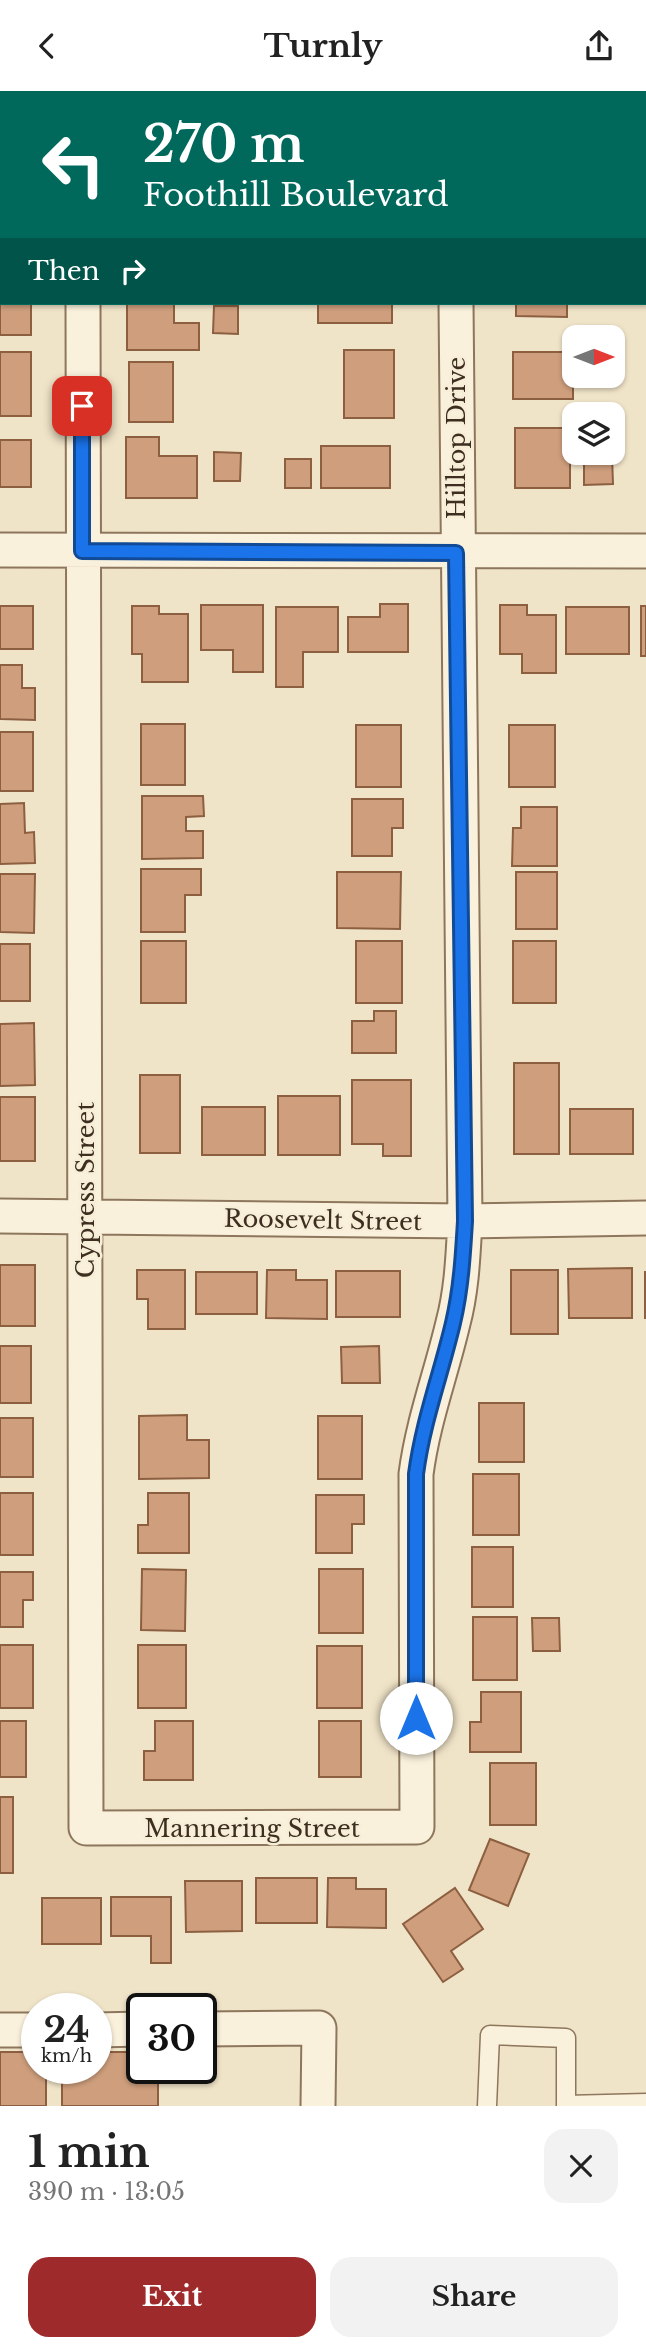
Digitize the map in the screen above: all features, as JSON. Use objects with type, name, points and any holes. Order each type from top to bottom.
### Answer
[{"type":"street","name":"Cypress Street","points":[[83,305],[86,1828]]},
{"type":"street","name":"Hilltop Drive","points":[[417,1827],[416,1474],[421,1437],[454,1322],[461,1283],[465,1221],[456,553],[456,305]]},
{"type":"street","points":[[0,550],[456,553],[646,551]]},
{"type":"street","name":"Roosevelt Street","points":[[0,1216],[465,1221],[646,1218]]},
{"type":"street","name":"Mannering Street","points":[[86,1828],[417,1827]]},
{"type":"street","points":[[217,2029],[319,2028],[318,2106]]},
{"type":"street","points":[[0,2030],[21,2030]]},
{"type":"lane","points":[[487,2106],[491,2035],[566,2038],[566,2105],[646,2103]]},
{"type":"building","points":[[0,305],[31,305],[31,335],[0,335]]},
{"type":"building","points":[[127,305],[174,305],[174,323],[199,323],[199,350],[127,350]]},
{"type":"building","points":[[318,305],[392,305],[392,323],[318,323]]},
{"type":"building","points":[[516,305],[567,305],[567,317],[516,316]]},
{"type":"building","points":[[214,306],[238,306],[238,334],[213,333]]},
{"type":"building","points":[[344,350],[394,350],[394,418],[344,418]]},
{"type":"building","points":[[0,352],[31,352],[31,416],[0,416]]},
{"type":"building","points":[[513,352],[562,352],[562,389],[573,389],[573,399],[513,399]]},
{"type":"building","points":[[129,362],[173,362],[173,422],[129,422]]},
{"type":"building","points":[[515,428],[562,428],[562,465],[570,465],[570,488],[515,488]]},
{"type":"building","points":[[126,437],[159,437],[159,456],[197,456],[197,498],[126,498]]},
{"type":"building","points":[[0,440],[31,440],[31,487],[0,487]]},
{"type":"building","points":[[321,446],[390,446],[390,488],[321,488]]},
{"type":"building","points":[[214,452],[241,453],[240,481],[214,481]]},
{"type":"building","points":[[285,459],[311,459],[311,488],[285,488]]},
{"type":"building","points":[[584,465],[612,465],[613,484],[584,485]]},
{"type":"building","points":[[380,604],[408,604],[408,652],[348,652],[348,617],[380,617]]},
{"type":"building","points":[[201,605],[263,605],[263,672],[233,672],[233,650],[201,650]]},
{"type":"building","points":[[500,605],[527,605],[527,615],[556,615],[556,673],[522,673],[522,654],[500,654]]},
{"type":"building","points":[[0,606],[33,606],[33,649],[0,649]]},
{"type":"building","points":[[132,606],[159,606],[159,614],[188,614],[188,682],[142,682],[142,654],[132,654]]},
{"type":"building","points":[[641,606],[646,606],[646,656],[641,656]]},
{"type":"building","points":[[276,607],[338,607],[338,652],[303,652],[303,687],[276,687]]},
{"type":"building","points":[[566,607],[629,607],[629,654],[566,654]]},
{"type":"building","points":[[0,665],[22,665],[22,688],[35,688],[35,720],[0,719]]},
{"type":"building","points":[[141,724],[185,724],[185,785],[141,785]]},
{"type":"building","points":[[356,725],[401,725],[401,787],[356,787]]},
{"type":"building","points":[[509,725],[555,725],[555,787],[509,787]]},
{"type":"building","points":[[0,732],[33,732],[33,791],[0,791]]},
{"type":"building","points":[[142,796],[203,796],[204,816],[186,817],[186,831],[203,831],[203,858],[142,859]]},
{"type":"building","points":[[352,799],[403,799],[403,828],[392,828],[392,856],[352,856]]},
{"type":"building","points":[[24,803],[25,833],[34,832],[35,863],[0,864],[0,804]]},
{"type":"building","points":[[521,807],[557,807],[557,866],[512,866],[513,828],[521,828]]},
{"type":"building","points":[[141,869],[201,869],[201,895],[185,895],[185,932],[141,932]]},
{"type":"building","points":[[337,872],[401,872],[400,929],[337,928]]},
{"type":"building","points":[[516,872],[557,872],[557,929],[516,929]]},
{"type":"building","points":[[0,874],[35,874],[34,933],[0,932]]},
{"type":"building","points":[[141,941],[186,941],[186,1003],[141,1003]]},
{"type":"building","points":[[356,941],[402,941],[402,1003],[356,1003]]},
{"type":"building","points":[[513,941],[556,941],[556,1003],[513,1003]]},
{"type":"building","points":[[0,944],[30,944],[30,1001],[0,1001]]},
{"type":"building","points":[[374,1011],[396,1011],[396,1053],[352,1053],[352,1021],[374,1021]]},
{"type":"building","points":[[34,1023],[35,1085],[0,1086],[0,1024]]},
{"type":"building","points":[[514,1063],[559,1063],[559,1154],[514,1154]]},
{"type":"building","points":[[140,1075],[180,1075],[180,1153],[140,1153]]},
{"type":"building","points":[[352,1080],[411,1080],[411,1156],[383,1156],[383,1144],[352,1144]]},
{"type":"building","points":[[278,1096],[340,1096],[340,1155],[278,1155]]},
{"type":"building","points":[[0,1097],[35,1097],[35,1161],[0,1161]]},
{"type":"building","points":[[202,1107],[265,1107],[265,1155],[202,1155]]},
{"type":"building","points":[[570,1109],[633,1109],[633,1154],[570,1154]]},
{"type":"building","points":[[0,1265],[35,1265],[35,1326],[0,1326]]},
{"type":"building","points":[[632,1268],[632,1318],[569,1318],[568,1269]]},
{"type":"building","points":[[137,1270],[185,1270],[185,1329],[148,1329],[148,1299],[137,1299]]},
{"type":"building","points":[[267,1270],[296,1270],[296,1280],[327,1280],[327,1319],[266,1318]]},
{"type":"building","points":[[511,1270],[558,1270],[558,1334],[511,1334]]},
{"type":"building","points":[[336,1271],[400,1271],[400,1317],[336,1317]]},
{"type":"building","points":[[196,1272],[257,1272],[257,1314],[196,1314]]},
{"type":"building","points":[[646,1272],[646,1318],[645,1318]]},
{"type":"building","points":[[0,1346],[31,1346],[31,1403],[0,1403]]},
{"type":"building","points":[[379,1346],[380,1383],[342,1383],[341,1347]]},
{"type":"building","points":[[479,1403],[524,1403],[524,1462],[479,1462]]},
{"type":"building","points":[[187,1415],[187,1440],[209,1440],[209,1478],[139,1479],[139,1416]]},
{"type":"building","points":[[318,1416],[362,1416],[362,1479],[318,1479]]},
{"type":"building","points":[[0,1418],[33,1418],[33,1477],[0,1477]]},
{"type":"building","points":[[473,1474],[519,1474],[519,1535],[473,1535]]},
{"type":"building","points":[[0,1493],[33,1493],[33,1555],[0,1555]]},
{"type":"building","points":[[148,1493],[189,1493],[189,1553],[138,1553],[138,1525],[148,1525]]},
{"type":"building","points":[[316,1495],[364,1495],[364,1524],[352,1524],[352,1553],[316,1553]]},
{"type":"building","points":[[472,1547],[513,1547],[513,1607],[472,1607]]},
{"type":"building","points":[[142,1569],[186,1570],[185,1631],[141,1630]]},
{"type":"building","points":[[319,1569],[363,1569],[363,1633],[319,1633]]},
{"type":"building","points":[[0,1572],[33,1572],[33,1600],[23,1600],[23,1627],[0,1627]]},
{"type":"building","points":[[473,1617],[517,1617],[517,1680],[473,1680]]},
{"type":"building","points":[[532,1618],[559,1618],[560,1651],[533,1651]]},
{"type":"building","points":[[0,1645],[33,1645],[33,1708],[0,1708]]},
{"type":"building","points":[[138,1645],[186,1645],[186,1708],[138,1708]]},
{"type":"building","points":[[317,1646],[362,1646],[362,1708],[317,1708]]},
{"type":"building","points":[[481,1692],[521,1692],[521,1752],[470,1752],[470,1722],[481,1722]]},
{"type":"building","points":[[0,1721],[26,1721],[26,1777],[0,1777]]},
{"type":"building","points":[[155,1721],[193,1721],[193,1780],[144,1780],[144,1751],[155,1751]]},
{"type":"building","points":[[319,1721],[361,1721],[361,1777],[319,1777]]},
{"type":"building","points":[[490,1763],[536,1763],[536,1825],[490,1825]]},
{"type":"building","points":[[0,1797],[13,1797],[13,1873],[0,1873]]},
{"type":"building","points":[[490,1839],[529,1854],[508,1906],[469,1890]]},
{"type":"building","points":[[256,1878],[317,1878],[317,1923],[256,1923]]},
{"type":"building","points":[[328,1878],[356,1878],[356,1889],[386,1889],[386,1928],[327,1927]]},
{"type":"building","points":[[185,1881],[242,1881],[242,1931],[186,1932]]},
{"type":"building","points":[[455,1888],[483,1929],[451,1951],[463,1969],[443,1982],[403,1924]]},
{"type":"building","points":[[111,1897],[171,1897],[171,1963],[151,1963],[151,1936],[111,1936]]},
{"type":"building","points":[[42,1898],[101,1898],[101,1944],[42,1944]]},
{"type":"building","points":[[0,2052],[21,2052],[21,2084],[46,2084],[46,2106],[0,2106]]},
{"type":"building","points":[[112,2052],[126,2052],[126,2084],[158,2084],[158,2106],[62,2106],[62,2084],[112,2084]]},
{"type":"route","points":[[82,406],[82,551],[456,553],[465,1221],[461,1283],[454,1322],[430,1400],[416,1474],[416,1718]]}]
